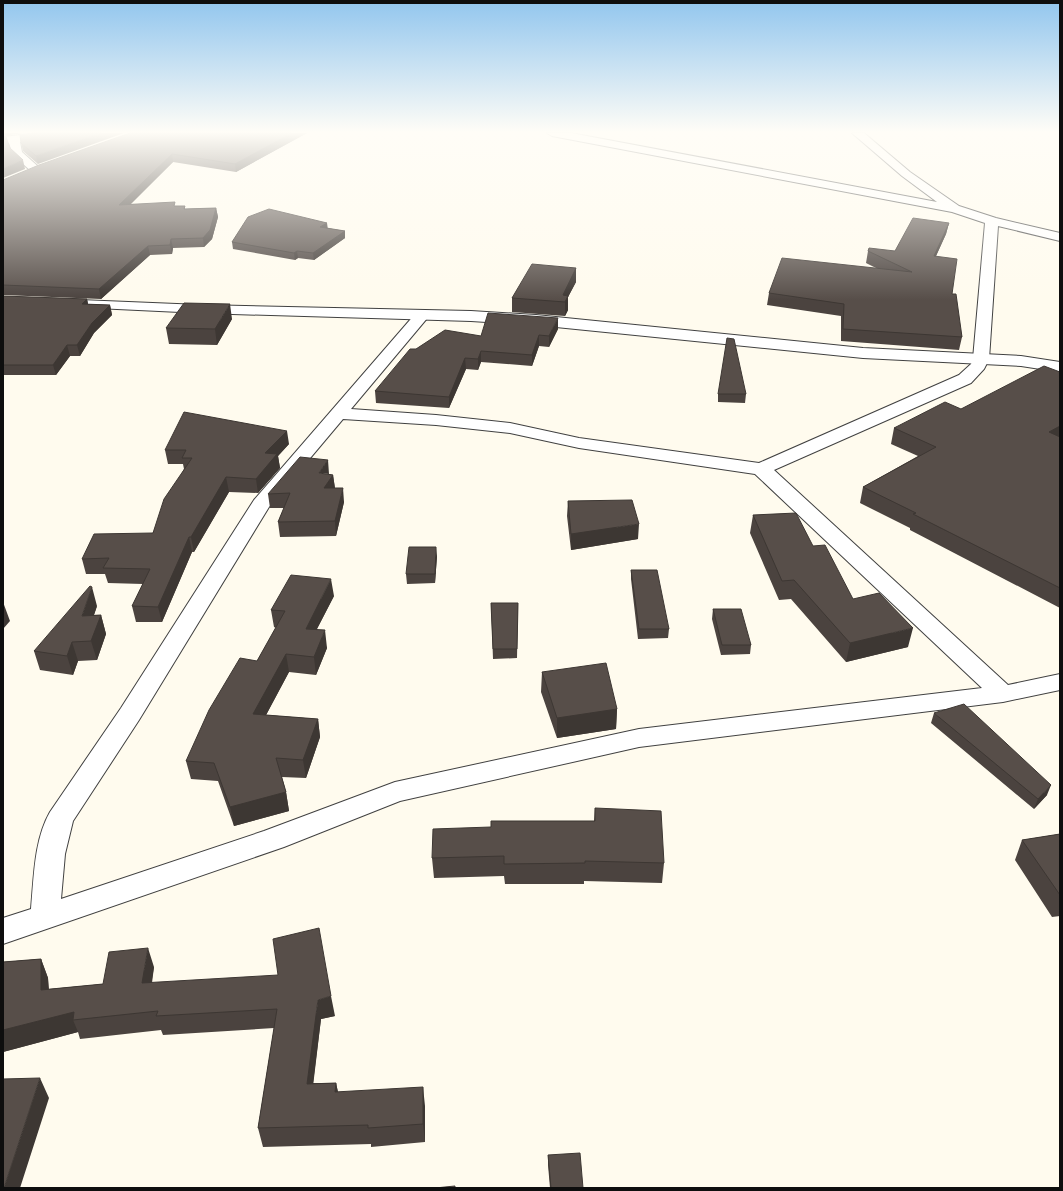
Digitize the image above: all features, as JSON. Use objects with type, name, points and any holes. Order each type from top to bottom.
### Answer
[{"type":"street","points":[[847,189],[955,209],[992,221],[1060,237]]},
{"type":"street","points":[[926,189],[955,209]]},
{"type":"street","points":[[339,413],[436,420],[510,428],[579,443],[760,469],[966,379],[978,366],[981,359],[992,221]]},
{"type":"street","points":[[64,303],[200,310],[472,316],[536,320],[863,353],[1021,361],[1060,367]]},
{"type":"street","points":[[45,917],[51,854],[60,819],[130,714],[261,504],[421,316]]},
{"type":"street","points":[[760,469],[1003,694]]},
{"type":"street","points":[[3,931],[274,838],[395,792],[639,738],[1003,694],[1060,682]]},
{"type":"building","points":[[3,189],[136,189],[119,205],[175,202],[174,206],[185,206],[184,209],[216,208],[210,230],[203,238],[171,239],[170,245],[148,246],[99,289],[3,285]]},
{"type":"building","points":[[269,209],[327,223],[320,227],[345,231],[313,253],[297,251],[294,253],[232,242],[248,217]]},
{"type":"building","points":[[913,218],[949,223],[934,256],[957,259],[952,294],[956,294],[962,337],[843,329],[844,304],[769,293],[782,258],[912,272],[868,251],[869,248],[895,251]]},
{"type":"building","points":[[532,264],[576,268],[563,295],[568,296],[565,302],[512,298]]},
{"type":"building","points":[[3,296],[87,299],[82,304],[110,305],[92,323],[77,345],[67,345],[53,365],[3,365]]},
{"type":"building","points":[[184,303],[230,304],[215,329],[166,328]]},
{"type":"building","points":[[488,313],[558,318],[549,336],[539,335],[532,355],[481,351],[478,359],[465,358],[449,397],[375,391],[410,349],[416,349],[445,330],[481,336]]},
{"type":"building","points":[[727,338],[734,339],[746,394],[718,394]]},
{"type":"building","points":[[1044,366],[1060,372],[1060,426],[1049,432],[1060,437],[1060,588],[913,514],[916,513],[863,487],[936,447],[894,428],[945,402],[961,409]]},
{"type":"building","points":[[184,412],[287,431],[265,453],[277,454],[256,479],[226,477],[191,537],[189,537],[158,607],[132,606],[150,569],[103,568],[109,558],[82,559],[94,534],[153,533],[164,499],[192,458],[182,458],[186,450],[165,450]]},
{"type":"building","points":[[300,457],[328,460],[319,473],[333,475],[324,488],[343,488],[335,521],[278,522],[290,493],[268,494]]},
{"type":"building","points":[[632,500],[639,524],[571,534],[568,501]]},
{"type":"building","points":[[796,513],[813,546],[825,545],[853,599],[879,593],[913,628],[850,643],[794,580],[782,581],[753,515]]},
{"type":"building","points":[[409,547],[436,547],[435,574],[406,574]]},
{"type":"building","points":[[631,570],[657,570],[669,629],[639,629]]},
{"type":"building","points":[[291,575],[331,579],[306,629],[325,630],[314,657],[286,654],[253,714],[318,719],[303,760],[276,758],[286,792],[230,807],[214,763],[186,761],[209,710],[240,658],[257,661],[285,611],[271,610]]},
{"type":"building","points":[[90,586],[92,587],[82,616],[101,615],[91,641],[72,642],[67,656],[34,651]]},
{"type":"building","points":[[491,603],[518,603],[517,649],[493,649]]},
{"type":"building","points":[[713,609],[741,609],[751,645],[722,645]]},
{"type":"building","points":[[606,663],[617,709],[557,718],[542,672]]},
{"type":"building","points":[[964,704],[1051,785],[1038,799],[934,713]]},
{"type":"building","points":[[595,808],[661,811],[664,863],[585,861],[585,863],[504,864],[504,856],[432,858],[433,829],[491,827],[491,821],[595,821]]},
{"type":"building","points":[[1060,834],[1060,895],[1022,840]]},
{"type":"building","points":[[319,928],[331,996],[318,1000],[307,1084],[336,1083],[335,1092],[423,1087],[423,1124],[368,1128],[368,1125],[258,1128],[277,1009],[156,1016],[158,1011],[73,1020],[74,1012],[3,1030],[3,962],[41,959],[41,990],[103,984],[109,952],[148,948],[142,983],[278,975],[273,939]]},
{"type":"building","points":[[40,1078],[4,1188],[3,1188],[3,1079]]},
{"type":"building","points":[[580,1153],[583,1188],[551,1188],[548,1155]]},
{"type":"building","points":[[455,1186],[455,1188],[435,1188]]}]
